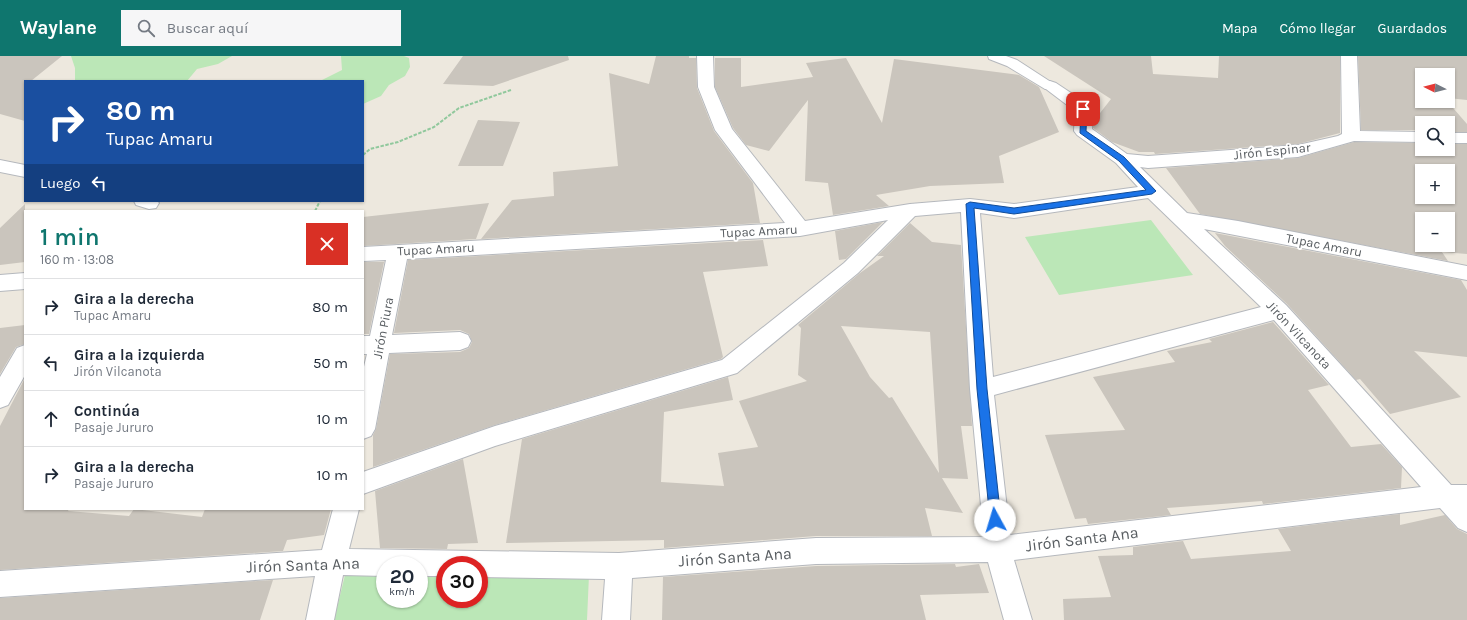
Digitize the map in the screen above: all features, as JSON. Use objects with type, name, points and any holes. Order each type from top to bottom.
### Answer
[{"type":"street","points":[[705,56],[706,87],[724,130],[800,229]]},
{"type":"street","points":[[1349,56],[1351,136]]},
{"type":"street","name":"Jirón Vilcanota","points":[[1050,86],[1083,109],[1083,131],[1122,159],[1152,191],[1278,311],[1456,496],[1467,520]]},
{"type":"street","name":"Jirón Espinar","points":[[1122,159],[1148,162],[1298,150],[1344,140],[1351,136],[1415,137]]},
{"type":"street","points":[[1455,138],[1467,138]]},
{"type":"street","points":[[0,166],[24,171]]},
{"type":"street","name":"Tupac Amaru","points":[[364,254],[800,229],[910,210],[970,204],[1014,211],[1152,191]]},
{"type":"street","points":[[970,204],[982,389],[998,549],[1018,620]]},
{"type":"street","points":[[364,483],[432,457],[495,436],[729,367],[851,268],[910,210]]},
{"type":"street","name":"Tupac Amaru","points":[[1181,219],[1238,228],[1467,273]]},
{"type":"street","name":"Jirón Piura","points":[[364,418],[371,345],[398,251]]},
{"type":"street","points":[[0,283],[24,281]]},
{"type":"street","points":[[982,389],[1278,311]]},
{"type":"street","points":[[371,345],[460,341]]},
{"type":"street","points":[[0,398],[24,359]]},
{"type":"street","name":"Jirón Santa Ana","points":[[0,584],[332,562],[619,566],[816,551],[998,549],[1456,496]]},
{"type":"street","points":[[320,620],[332,562],[346,510]]},
{"type":"street","points":[[616,620],[619,566]]},
{"type":"lane","points":[[994,56],[1014,60],[1050,86]]},
{"type":"path","points":[[364,154],[370,149],[398,142],[434,127],[459,108],[511,90]]},
{"type":"green space","points":[[71,56],[232,56],[218,64],[197,69],[188,80],[75,80],[75,68]]},
{"type":"green space","points":[[341,56],[404,56],[409,58],[410,67],[405,76],[389,85],[381,96],[364,104],[364,80],[322,80],[342,70]]},
{"type":"green space","points":[[1151,220],[1193,275],[1059,295],[1025,237]]},
{"type":"green space","points":[[345,575],[376,575],[376,608],[428,608],[428,575],[436,575],[436,608],[488,608],[488,575],[589,575],[587,620],[334,620]]},
{"type":"building","points":[[0,56],[62,56],[32,80],[24,80],[24,121],[0,114]]},
{"type":"building","points":[[463,56],[568,56],[569,60],[493,86],[443,84]]},
{"type":"building","points":[[656,56],[689,56],[689,58],[696,58],[697,88],[714,131],[753,183],[760,223],[481,239],[512,200],[554,196],[553,172],[618,166],[609,73],[649,84]]},
{"type":"building","points":[[1044,56],[1151,56],[1153,74],[1218,78],[1219,56],[1340,56],[1340,133],[1298,144],[1155,154],[1154,152],[1139,152],[1112,142],[1093,128],[1093,122],[1111,99]]},
{"type":"building","points":[[1358,56],[1467,56],[1467,100],[1455,99],[1455,68],[1415,68],[1415,108],[1453,108],[1467,124],[1467,132],[1455,132],[1455,116],[1415,116],[1415,130],[1361,130]]},
{"type":"building","points":[[715,58],[741,58],[741,87],[813,77],[806,63],[846,58],[882,123],[894,59],[1019,75],[1039,87],[1059,132],[999,156],[1004,183],[930,186],[876,195],[889,206],[833,215],[828,183],[805,181],[808,100],[769,151],[746,145],[733,128],[715,87]]},
{"type":"building","points":[[478,120],[520,122],[503,166],[458,166]]},
{"type":"building","points":[[1354,142],[1415,143],[1415,156],[1455,156],[1455,144],[1467,144],[1467,254],[1442,252],[1448,261],[1200,214],[1166,168],[1298,158]]},
{"type":"building","points":[[489,203],[476,239],[364,246],[364,217]]},
{"type":"building","points":[[25,204],[24,262],[0,265],[0,228]]},
{"type":"building","points":[[883,222],[846,259],[839,260],[835,231]]},
{"type":"building","points":[[910,223],[932,242],[961,245],[972,426],[961,426],[968,479],[942,478],[963,513],[925,508],[932,536],[816,536],[664,548],[664,540],[506,543],[522,439],[728,377],[733,400],[664,412],[661,482],[724,486],[718,453],[758,447],[739,401],[807,381],[798,375],[801,328],[798,325],[860,273],[884,256],[877,256]],"holes":[[[841,326],[930,332],[939,473],[892,397],[889,398],[870,377]]]},
{"type":"building","points":[[1215,233],[1461,280],[1467,290],[1467,357],[1414,351],[1461,397],[1390,414],[1360,379],[1356,380],[1287,304],[1225,246]]},
{"type":"building","points":[[763,240],[768,266],[703,272],[723,357],[721,359],[495,425],[373,467],[373,435],[376,429],[390,354],[460,352],[469,348],[472,342],[469,334],[460,330],[394,333],[408,260]]},
{"type":"building","points":[[364,262],[384,262],[369,334],[364,334]]},
{"type":"building","points":[[1273,322],[1329,385],[1308,390],[1351,447],[1381,444],[1402,467],[1401,488],[1263,504],[1262,501],[1167,508],[1171,515],[1088,524],[1086,518],[1075,519],[1045,435],[1125,430],[1093,377],[1175,362],[1167,351],[1212,342],[1209,339]]},
{"type":"building","points":[[24,325],[24,344],[16,347],[0,374],[0,328]]},
{"type":"building","points":[[24,380],[24,510],[68,510],[129,516],[133,510],[142,510],[202,517],[205,510],[331,510],[324,535],[287,540],[283,551],[0,570],[0,426]]},
{"type":"building","points":[[463,459],[478,543],[448,544],[447,549],[380,548],[375,491]]},
{"type":"building","points":[[1400,514],[1400,525],[1445,515],[1457,529],[1467,534],[1467,620],[1064,620],[1063,599],[1111,597],[1098,556],[1133,555],[1133,547],[1183,541],[1191,559],[1291,551],[1278,529]]},
{"type":"building","points":[[955,564],[956,567],[979,564],[989,593],[920,595],[926,620],[662,620],[663,577],[816,566]]},
{"type":"building","points":[[273,580],[260,620],[0,620],[0,598]]},
{"type":"route","points":[[995,520],[982,389],[970,204],[1014,211],[1152,191],[1122,159],[1083,131],[1083,109]]}]
